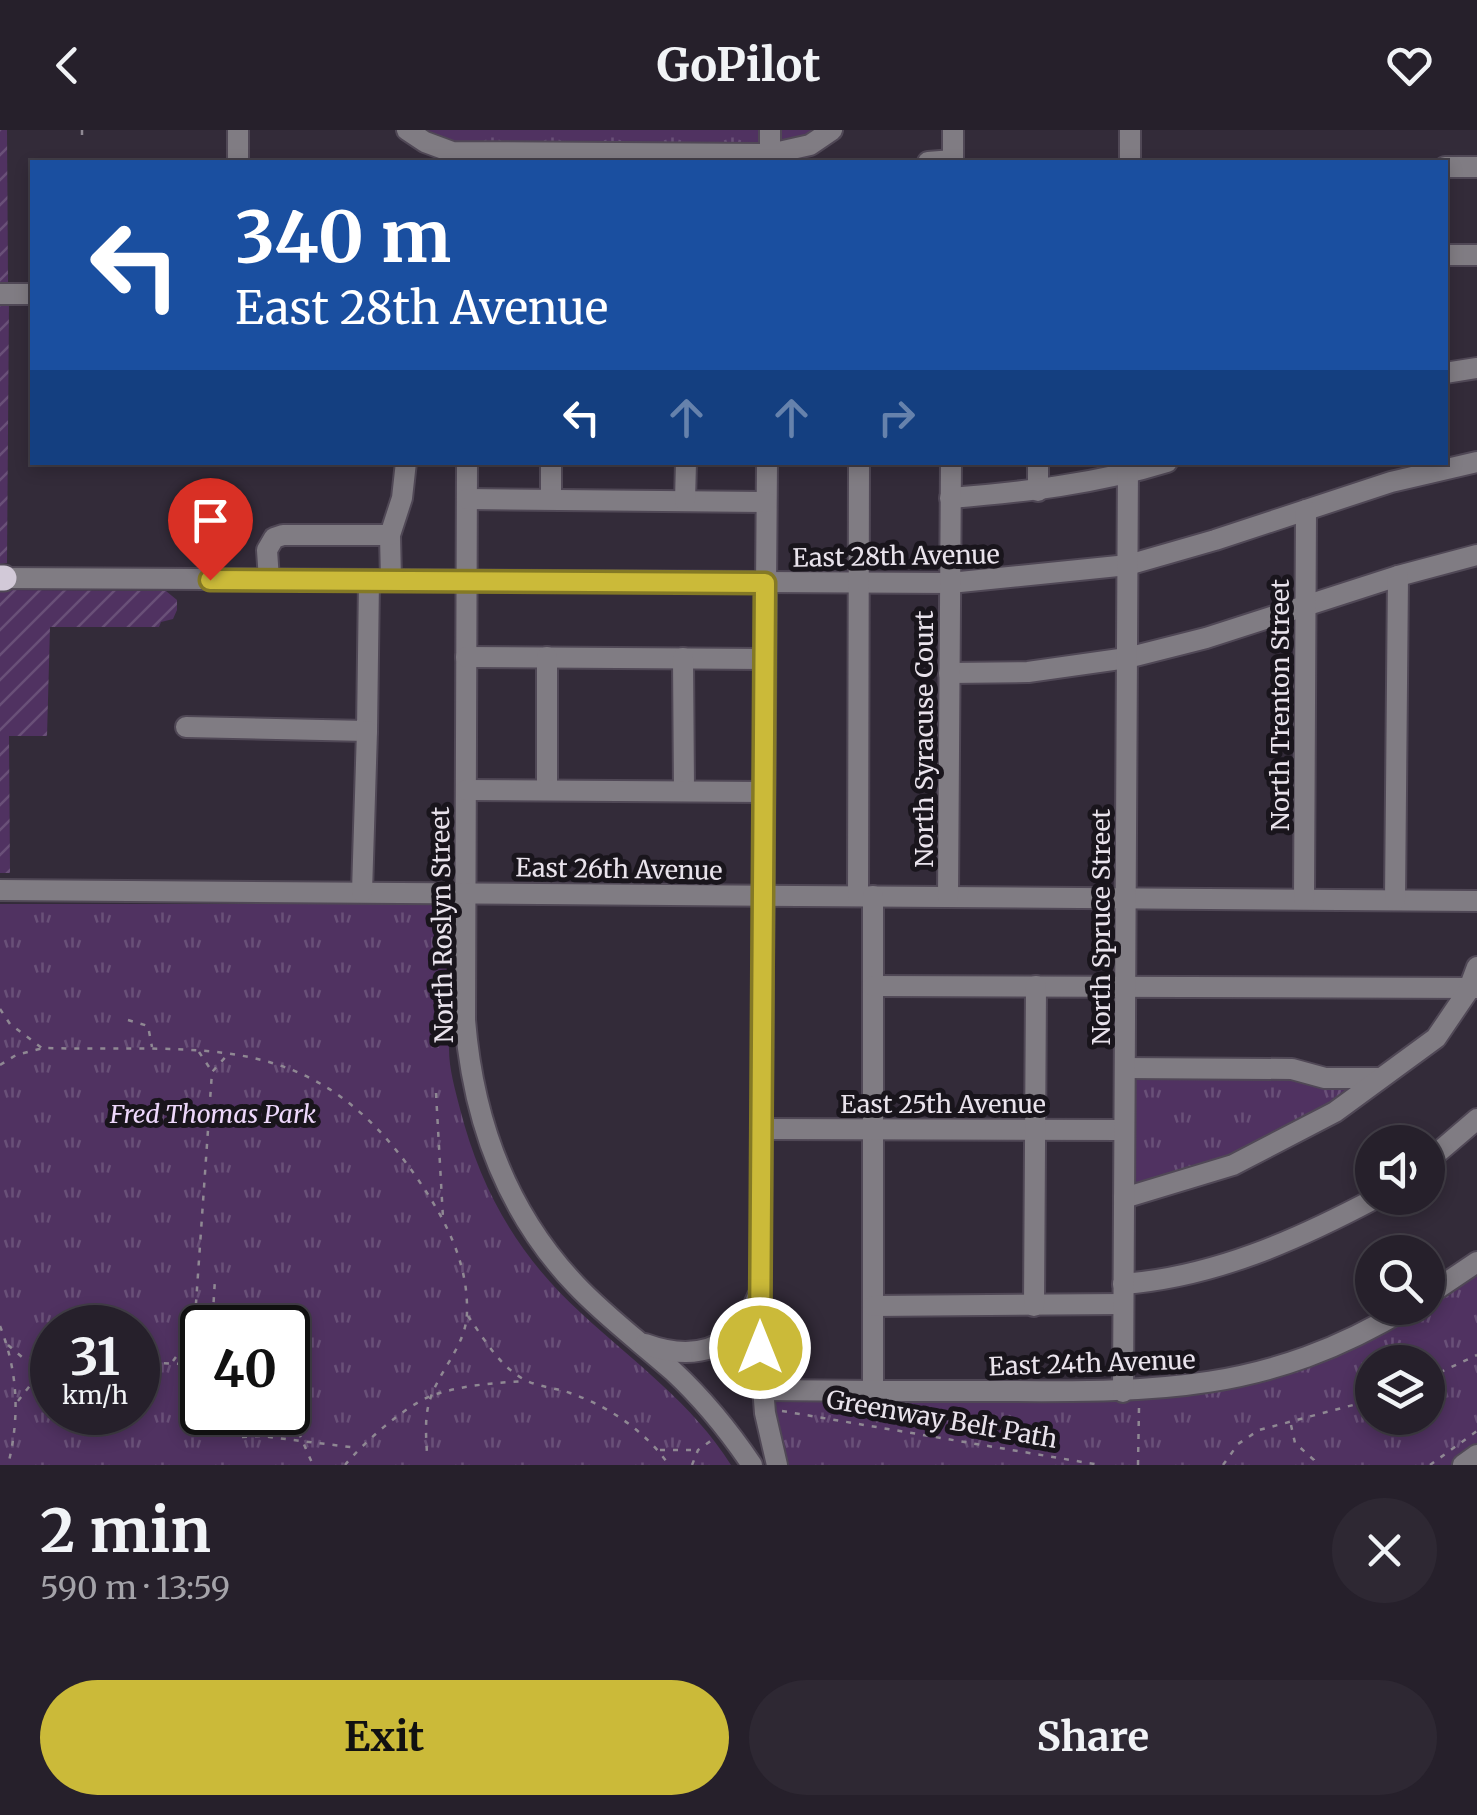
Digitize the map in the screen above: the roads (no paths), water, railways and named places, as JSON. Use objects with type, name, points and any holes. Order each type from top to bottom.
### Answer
[{"type":"street","points":[[238,130],[238,160]]},
{"type":"street","points":[[407,130],[425,142],[471,157],[770,158],[810,145],[832,130]]},
{"type":"street","points":[[471,130],[471,157]]},
{"type":"street","points":[[770,130],[770,158]]},
{"type":"street","points":[[953,130],[953,160]]},
{"type":"street","points":[[1130,130],[1130,160]]},
{"type":"street","points":[[1448,167],[1477,168]]},
{"type":"street","points":[[1448,255],[1477,255]]},
{"type":"street","points":[[0,294],[30,294]]},
{"type":"street","points":[[1448,373],[1477,368]]},
{"type":"street","name":"East 28th Avenue","points":[[1,578],[950,583],[1128,565],[1390,482],[1477,462]]},
{"type":"street","points":[[391,580],[390,534],[402,498],[406,465]]},
{"type":"street","name":"North Roslyn Street","points":[[468,465],[465,893],[467,1043],[476,1098],[494,1158],[522,1214],[553,1258],[711,1409],[752,1465]]},
{"type":"street","points":[[551,465],[551,500]]},
{"type":"street","points":[[685,501],[686,465]]},
{"type":"street","points":[[767,465],[760,1290],[762,1390],[777,1465]]},
{"type":"street","points":[[859,465],[865,896],[873,986],[873,1391]]},
{"type":"street","name":"North Syracuse Court","points":[[948,897],[950,465]]},
{"type":"street","points":[[1038,465],[1038,491]]},
{"type":"street","points":[[950,498],[1038,491],[1128,468]]},
{"type":"street","name":"North Spruce Street","points":[[1128,468],[1123,1294],[1131,1396]]},
{"type":"street","points":[[467,499],[766,502]]},
{"type":"street","name":"North Trenton Street","points":[[1304,900],[1306,510]]},
{"type":"street","points":[[268,580],[267,550],[274,538],[284,534],[390,534]]},
{"type":"street","points":[[949,673],[1028,672],[1127,658],[1206,638],[1477,554]]},
{"type":"street","points":[[1395,900],[1398,576]]},
{"type":"street","points":[[362,892],[369,580]]},
{"type":"street","points":[[466,657],[765,659]]},
{"type":"street","points":[[546,789],[547,657]]},
{"type":"street","points":[[683,658],[684,790]]},
{"type":"street","points":[[186,727],[367,730]]},
{"type":"street","points":[[466,790],[763,792]]},
{"type":"street","name":"East 26th Avenue","points":[[0,890],[1477,900]]},
{"type":"street","points":[[873,986],[1474,981]]},
{"type":"street","points":[[1124,1198],[1192,1179],[1263,1152],[1335,1112],[1436,1038],[1474,981]]},
{"type":"street","points":[[1034,1306],[1036,986]]},
{"type":"street","points":[[1125,1068],[1292,1069],[1325,1078],[1378,1078]]},
{"type":"street","points":[[1445,1146],[1477,1119]]},
{"type":"street","name":"East 25th Avenue","points":[[761,1129],[1124,1130]]},
{"type":"street","points":[[873,1306],[1034,1306],[1123,1294],[1240,1260],[1355,1209]]},
{"type":"street","points":[[1445,1284],[1477,1262]]},
{"type":"street","points":[[638,1342],[678,1353],[714,1348],[743,1325],[760,1290]]},
{"type":"street","name":"East 24th Avenue","points":[[762,1390],[1131,1396],[1258,1374],[1377,1325]]},
{"type":"street","points":[[1463,1465],[1477,1455]]},
{"type":"park label","name":"Fred Thomas Park","points":[[213,1114]]}]
